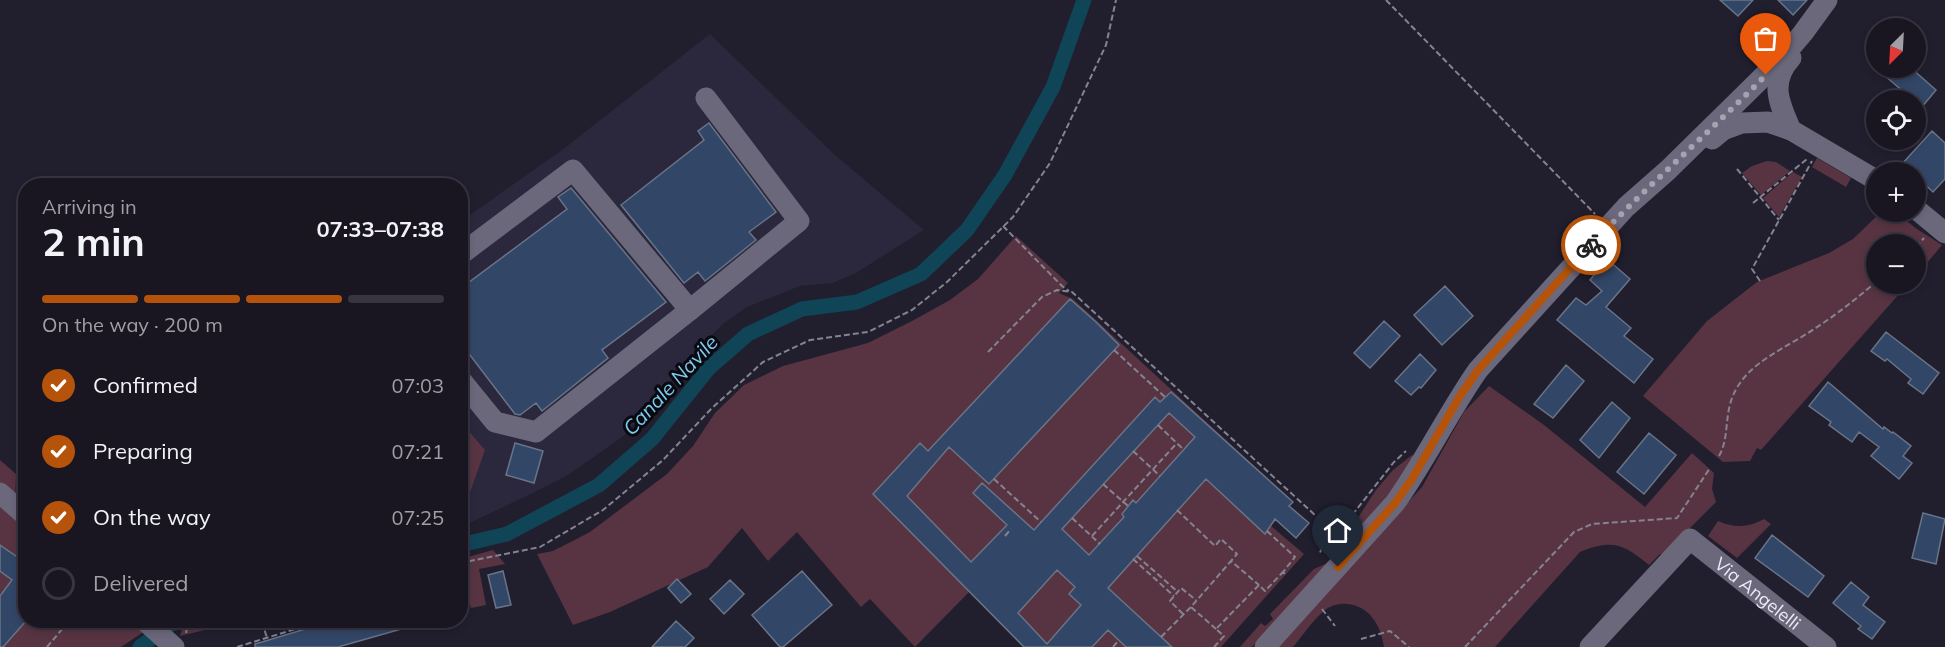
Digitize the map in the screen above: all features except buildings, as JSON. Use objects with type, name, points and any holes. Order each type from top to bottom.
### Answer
[{"type":"street","points":[[1265,647],[1395,503],[1478,370],[1636,198],[1668,170],[1780,60],[1824,4]]},
{"type":"street","points":[[1784,124],[1777,91],[1782,68],[1811,33],[1824,4]]},
{"type":"street","points":[[1751,90],[1761,93],[1776,110],[1784,124]]},
{"type":"street","points":[[468,389],[495,422],[536,432],[799,221],[706,98]]},
{"type":"street","points":[[1636,198],[1684,166],[1723,130],[1742,123],[1784,124],[1866,174]]},
{"type":"street","points":[[468,249],[573,171],[690,310]]},
{"type":"street","points":[[1926,220],[1937,233]]},
{"type":"street","points":[[0,494],[18,509]]},
{"type":"street","name":"Via Angelelli","points":[[1590,647],[1690,539],[1826,647]]},
{"type":"street","points":[[156,628],[178,642]]},
{"type":"path","points":[[468,561],[540,547],[603,510],[663,460],[711,409],[763,362],[810,340],[868,332],[912,310],[947,282],[1013,217],[1050,163],[1106,45],[1116,0]]},
{"type":"path","points":[[1386,0],[1608,227]]},
{"type":"path","points":[[1754,203],[1810,157]]},
{"type":"path","points":[[1760,281],[1752,269],[1813,160]]},
{"type":"path","points":[[1737,169],[1779,220]]},
{"type":"path","points":[[1003,226],[1062,286],[1072,292],[1328,527]]},
{"type":"path","points":[[988,352],[1042,297],[1057,290],[1072,292]]},
{"type":"path","points":[[1719,456],[1723,449],[1730,401],[1744,378],[1761,362],[1815,329],[1866,290]]},
{"type":"path","points":[[1114,350],[1165,397]]},
{"type":"path","points":[[1158,425],[1184,450]]},
{"type":"path","points":[[1092,536],[1177,443]]},
{"type":"path","points":[[1320,553],[1328,527],[1353,514],[1394,462],[1407,450],[1419,449],[1427,454]]},
{"type":"path","points":[[1133,451],[1160,476]]},
{"type":"path","points":[[1465,647],[1574,532],[1592,524],[1677,518],[1710,468]]},
{"type":"path","points":[[994,479],[1041,522]]},
{"type":"path","points":[[1103,484],[1128,506]]},
{"type":"path","points":[[1161,637],[1191,607],[1237,554],[1221,539],[1215,546],[1177,510]]},
{"type":"path","points":[[1072,519],[1100,544]]},
{"type":"path","points":[[1005,536],[1011,529]]},
{"type":"path","points":[[1231,561],[1265,591],[1285,573],[1295,557],[1267,531]]},
{"type":"path","points":[[1137,556],[1178,592]]},
{"type":"path","points":[[1133,559],[1174,596]]},
{"type":"path","points":[[1216,629],[1258,585]]},
{"type":"path","points":[[1183,614],[1170,601],[1181,588],[1196,600]]},
{"type":"path","points":[[1191,607],[1224,636],[1214,647]]},
{"type":"path","points":[[1324,611],[1335,626]]},
{"type":"path","points":[[47,647],[63,628]]},
{"type":"path","points":[[178,642],[187,628]]},
{"type":"path","points":[[264,628],[267,638]]},
{"type":"path","points":[[237,647],[299,628]]},
{"type":"path","points":[[1361,639],[1390,631],[1409,647]]},
{"type":"path","points":[[1113,647],[1119,640]]},
{"type":"shaded area","points":[[710,34],[835,155],[924,230],[856,273],[833,283],[800,286],[747,307],[724,323],[695,352],[625,435],[568,475],[468,524],[468,216],[562,150]]},
{"type":"shaded area","points":[[1817,158],[1851,178],[1846,187],[1812,167]]},
{"type":"shaded area","points":[[1767,161],[1776,162],[1790,171],[1761,195],[1742,173],[1752,166]]},
{"type":"shaded area","points":[[1793,172],[1802,177],[1779,217],[1763,198]]},
{"type":"shaded area","points":[[1871,222],[1908,222],[1925,234],[1866,234],[1866,294],[1899,294],[1761,450],[1757,448],[1750,461],[1723,462],[1643,396],[1707,321],[1757,282],[1829,253],[1853,239]]},
{"type":"shaded area","points":[[1926,235],[1942,245],[1926,264]]},
{"type":"shaded area","points":[[1016,236],[1068,283],[1059,293],[1073,299],[1293,502],[1271,526],[1304,554],[1221,647],[1024,647],[970,591],[915,647],[870,599],[861,607],[797,532],[768,561],[742,528],[708,567],[610,612],[573,625],[537,554],[553,551],[590,532],[667,474],[693,446],[715,413],[744,385],[783,366],[868,343],[912,321],[950,300],[978,279]]},
{"type":"shaded area","points":[[1489,386],[1544,425],[1645,507],[1692,453],[1714,473],[1712,489],[1716,502],[1663,555],[1660,554],[1649,565],[1632,552],[1617,546],[1601,546],[1580,552],[1495,647],[1384,647],[1373,618],[1362,609],[1344,604],[1325,610],[1293,647],[1275,647],[1422,487],[1464,412]]},
{"type":"shaded area","points":[[468,430],[485,450],[468,495]]},
{"type":"shaded area","points":[[1412,455],[1415,457],[1414,460],[1396,485],[1337,557],[1252,647],[1240,647],[1261,623],[1265,626],[1273,619],[1270,614],[1314,569],[1330,562],[1333,555],[1331,547],[1340,531],[1359,516],[1393,470]]},
{"type":"shaded area","points":[[0,460],[16,474],[18,628],[150,628],[121,647],[0,647]]},
{"type":"shaded area","points":[[18,472],[18,509],[15,506],[16,474]]},
{"type":"shaded area","points":[[1764,519],[1771,524],[1737,558],[1708,536],[1718,521],[1741,526]]},
{"type":"shaded area","points":[[493,550],[505,564],[479,569],[486,605],[471,608],[468,599],[468,557]]},
{"type":"shaded area","points":[[183,628],[213,628],[180,636]]},
{"type":"waterway","name":"Canale Navile","points":[[468,543],[507,534],[599,485],[652,439],[709,368],[748,334],[802,309],[857,302],[921,274],[967,230],[1005,175],[1053,87],[1084,0]]},
{"type":"waterway","name":"Canale Navile","points":[[140,647],[166,628]]},
{"type":"way so far","points":[[1591,245],[1626,207],[1668,170],[1766,75]]},
{"type":"route","points":[[1338,567],[1395,503],[1478,370],[1591,245]]}]
